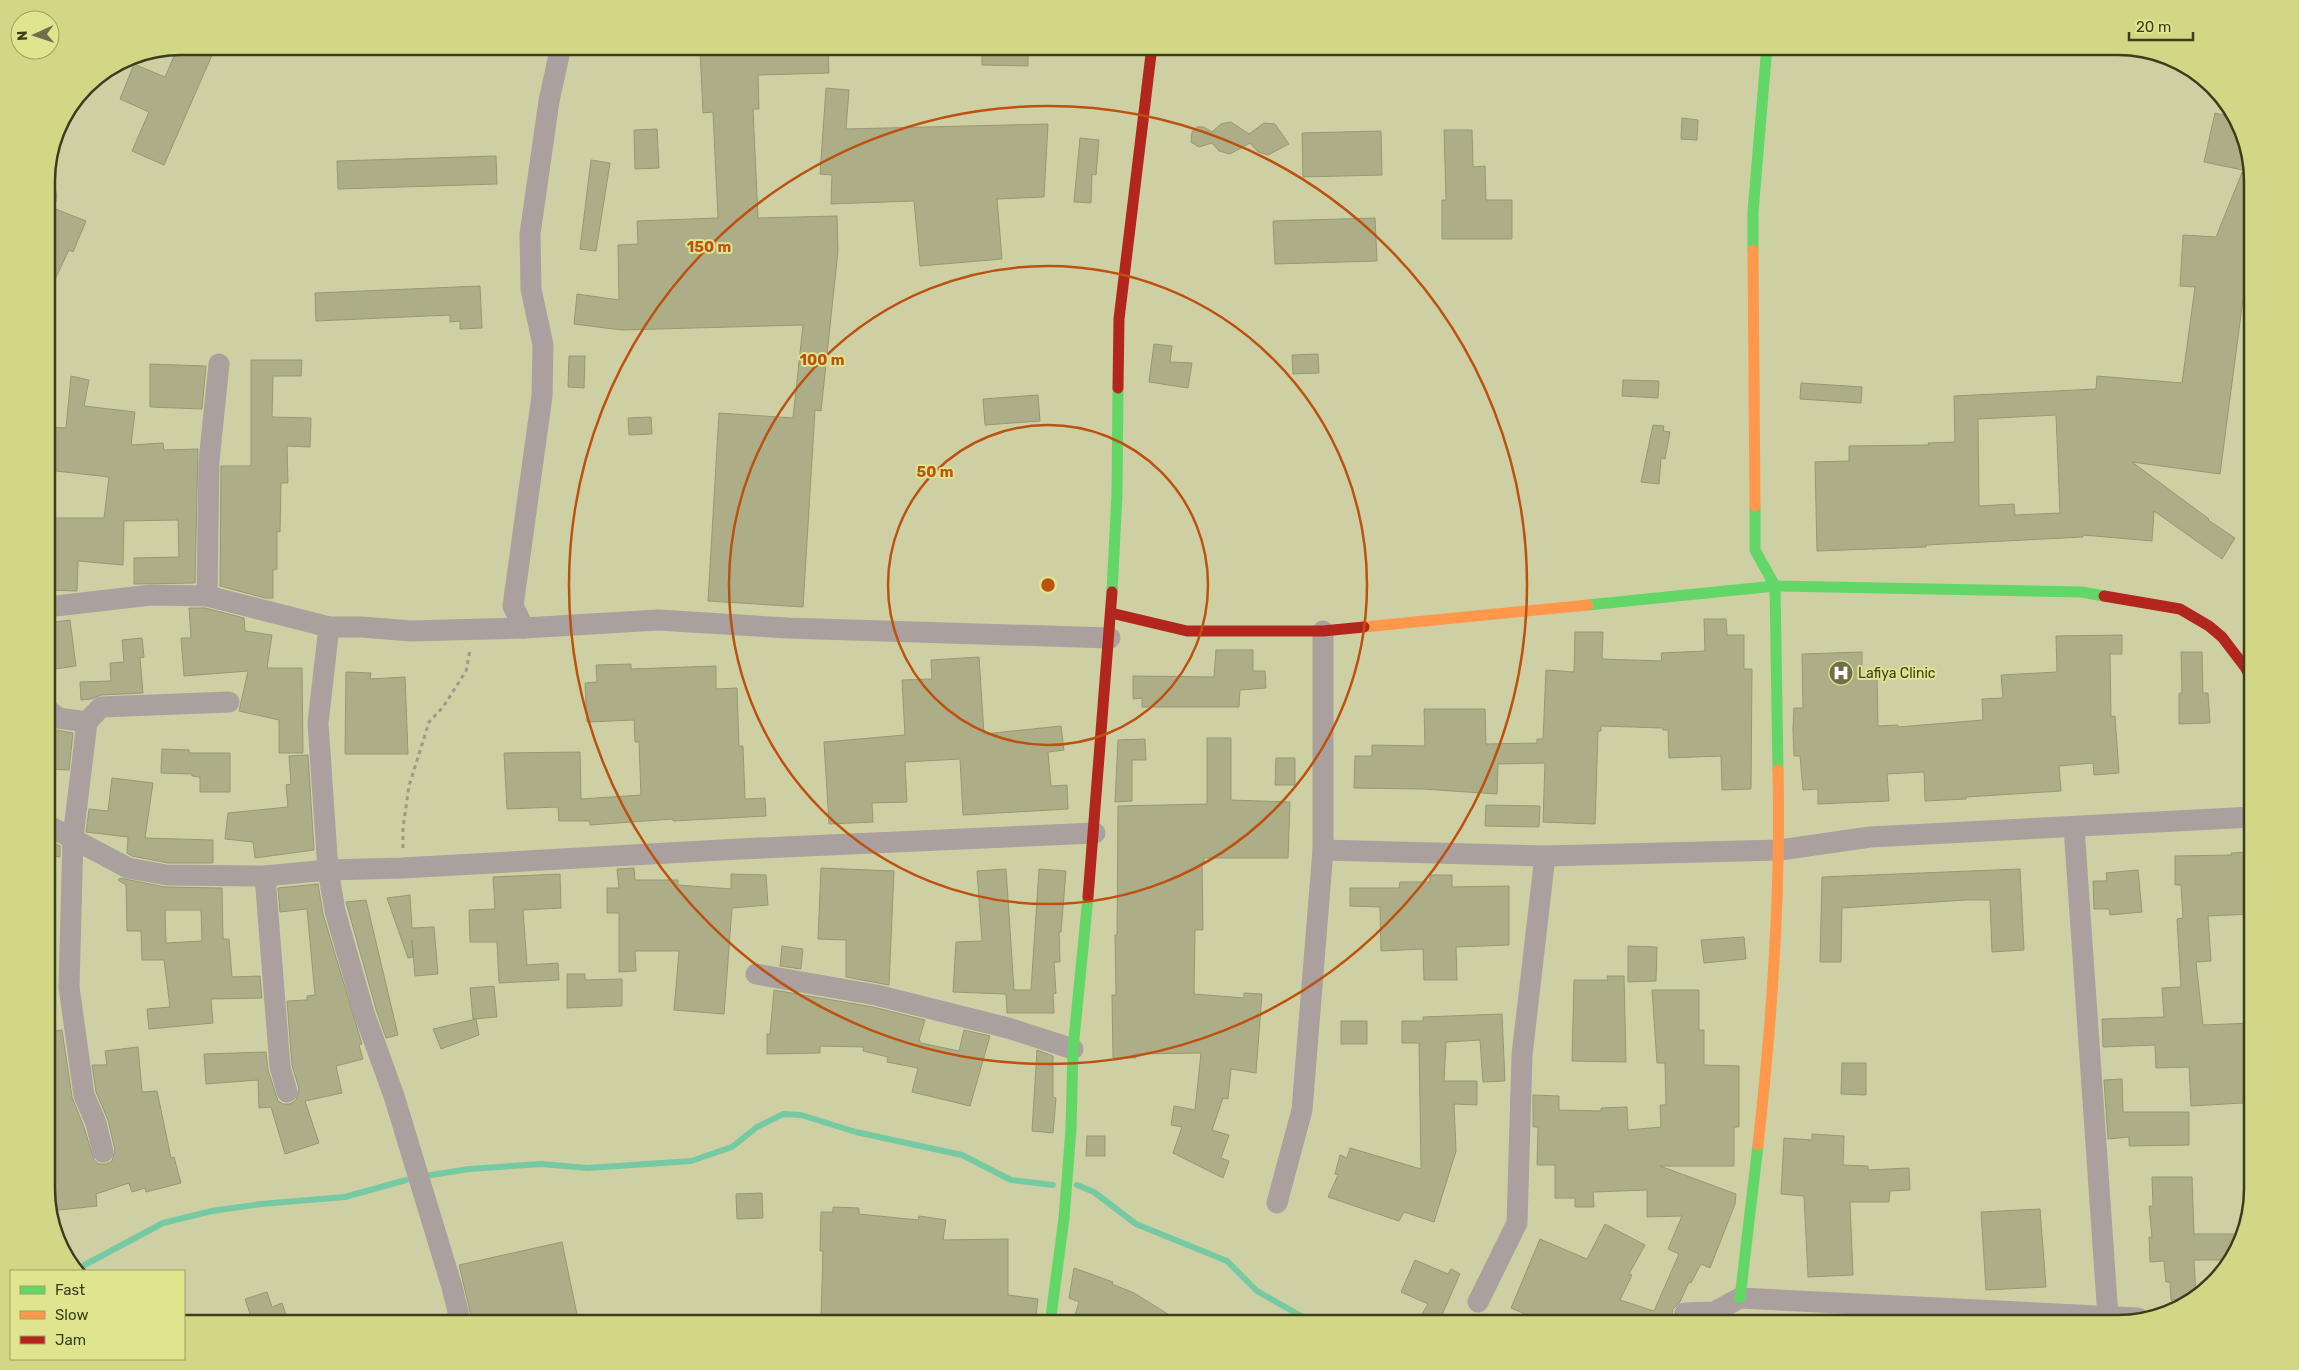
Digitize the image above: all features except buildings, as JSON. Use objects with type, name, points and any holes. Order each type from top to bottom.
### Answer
[{"type":"street","points":[[524,628],[513,606],[542,396],[543,346],[531,289],[530,234],[549,101],[560,55]]},
{"type":"street","points":[[1051,1315],[1065,1208],[1071,1129],[1073,1049],[1095,833],[1110,638],[1116,494],[1119,319],[1151,55]]},
{"type":"street","points":[[1740,1298],[1766,1074],[1780,850],[1775,586],[1755,550],[1753,212],[1766,55]]},
{"type":"street","points":[[208,596],[209,461],[219,364]]},
{"type":"street","points":[[1111,613],[1187,631],[1323,632],[1775,586],[2082,592],[2180,609],[2209,626],[2235,651],[2244,666]]},
{"type":"street","points":[[55,606],[151,595],[208,596],[329,627],[362,627],[411,631],[524,628],[658,620],[787,628],[1110,638]]},
{"type":"street","points":[[474,628],[513,606]]},
{"type":"street","points":[[329,627],[318,723],[328,870],[335,911],[364,1013],[394,1096],[452,1286],[459,1315]]},
{"type":"street","points":[[1277,1204],[1302,1110],[1322,850],[1323,632]]},
{"type":"street","points":[[103,1152],[96,1123],[84,1095],[69,987],[73,838],[87,722],[101,707],[229,702]]},
{"type":"street","points":[[55,716],[58,718],[87,722]]},
{"type":"street","points":[[1322,850],[1545,856],[1780,850],[1870,838],[2244,818]]},
{"type":"street","points":[[2074,827],[2108,1315]]},
{"type":"street","points":[[55,829],[128,868],[167,875],[264,876],[328,870],[402,868],[729,849],[1095,833]]},
{"type":"street","points":[[1478,1302],[1517,1223],[1522,1055],[1545,856]]},
{"type":"street","points":[[264,876],[280,1067],[287,1092]]},
{"type":"street","points":[[756,974],[876,995],[1008,1028],[1073,1049]]},
{"type":"street","points":[[1684,1315],[1684,1313],[1714,1312],[1740,1298],[2069,1315]]},
{"type":"path","points":[[402,868],[403,828],[409,786],[429,722],[443,707],[466,671],[474,628]]},
{"type":"waterway","points":[[425,1176],[469,1169],[541,1164],[588,1168],[691,1161],[732,1147],[757,1127],[783,1114],[801,1115],[856,1132],[962,1155],[1011,1180],[1053,1185]]},
{"type":"waterway","points":[[82,1266],[163,1223],[212,1211],[261,1204],[345,1197],[406,1180]]},
{"type":"waterway","points":[[1077,1185],[1094,1192],[1136,1224],[1227,1261],[1257,1291],[1299,1315]]},
{"type":"traffic: fast","points":[[1753,250],[1753,212],[1766,55]]},
{"type":"traffic: fast","points":[[1112,592],[1117,494],[1118,388]]},
{"type":"traffic: fast","points":[[1755,506],[1755,550],[1775,586],[2082,592],[2104,596]]},
{"type":"traffic: fast","points":[[1588,605],[1775,586],[1778,770]]},
{"type":"traffic: fast","points":[[1051,1315],[1064,1218],[1071,1129],[1073,1049],[1088,897]]},
{"type":"traffic: fast","points":[[1740,1298],[1758,1145]]},
{"type":"traffic: slow","points":[[1753,250],[1755,506]]},
{"type":"traffic: slow","points":[[1364,627],[1588,605]]},
{"type":"traffic: slow","points":[[1758,1145],[1777,911],[1778,770]]},
{"type":"traffic: jam","points":[[1118,388],[1119,319],[1151,55]]},
{"type":"traffic: jam","points":[[1088,897],[1112,592]]},
{"type":"traffic: jam","points":[[2104,596],[2180,609],[2209,626],[2222,637],[2244,666]]},
{"type":"traffic: jam","points":[[1111,613],[1187,631],[1323,631],[1364,627]]},
{"type":"place","name":"Lafiya Clinic","points":[[1841,673]]}]
